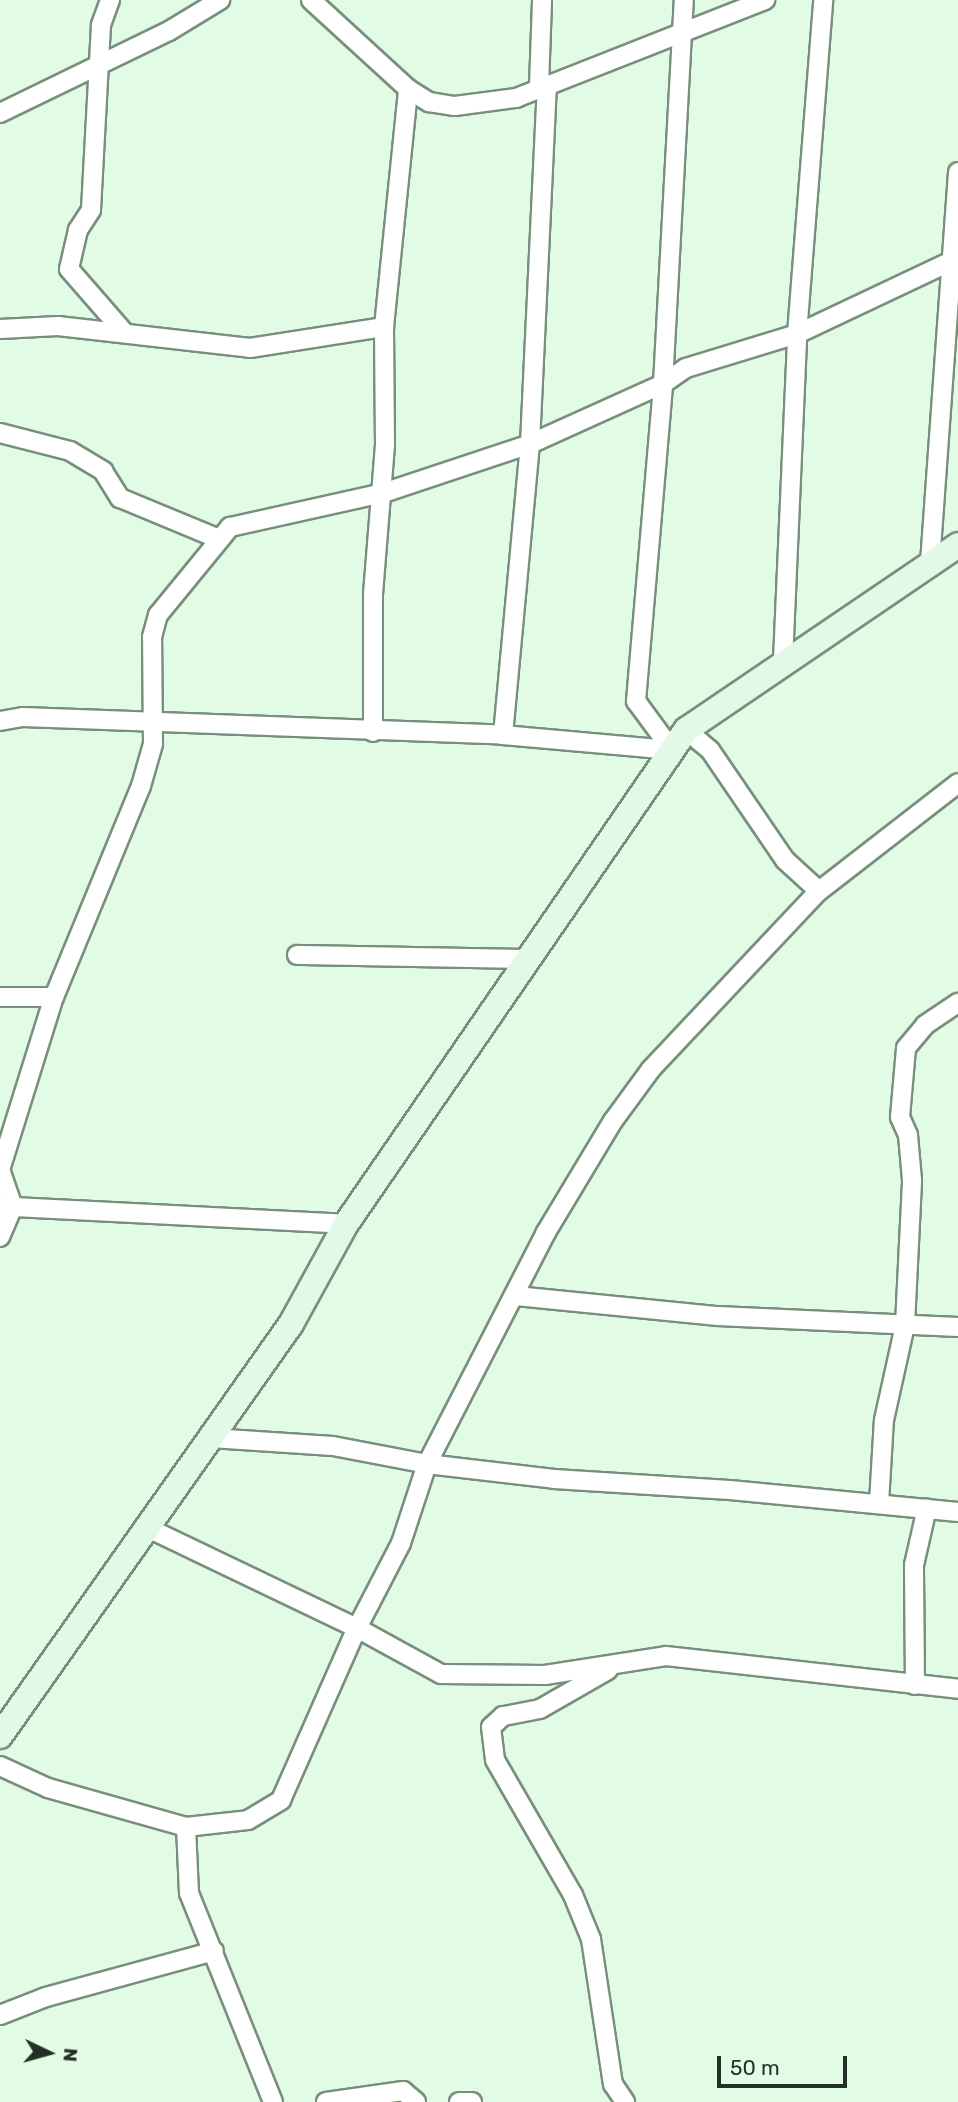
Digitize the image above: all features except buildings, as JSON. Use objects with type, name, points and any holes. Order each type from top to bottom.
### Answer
[{"type":"street","points":[[110,0],[101,25],[101,62],[92,127],[92,210],[78,230],[69,269],[124,332]]},
{"type":"street","points":[[0,113],[169,31],[220,0]]},
{"type":"street","points":[[311,0],[408,89],[429,102],[484,106],[765,0]]},
{"type":"street","points":[[503,735],[530,444],[543,85],[542,0]]},
{"type":"street","points":[[679,740],[636,701],[663,384],[684,0]]},
{"type":"street","points":[[783,661],[797,334],[823,0]]},
{"type":"street","points":[[373,732],[373,594],[383,493],[384,327],[408,89]]},
{"type":"street","points":[[930,563],[955,259],[958,172]]},
{"type":"street","points":[[0,1237],[7,1207],[0,1170],[54,997],[141,786],[154,725],[152,637],[158,615],[230,527],[383,493],[530,444],[663,384],[686,368],[797,334],[955,259]]},
{"type":"street","points":[[0,329],[58,326],[250,348],[384,327]]},
{"type":"street","points":[[0,433],[70,451],[103,471],[120,498],[219,539]]},
{"type":"street","points":[[0,1736],[291,1324],[346,1224],[679,740],[783,661],[958,545]]},
{"type":"street","points":[[0,721],[23,717],[154,725],[679,740],[710,750],[785,860],[819,891]]},
{"type":"street","points":[[0,1766],[48,1788],[186,1827],[248,1819],[281,1800],[357,1628],[401,1543],[427,1464],[577,1179],[651,1069],[819,891],[958,783]]},
{"type":"street","points":[[297,955],[530,959]]},
{"type":"street","points":[[0,997],[54,997]]},
{"type":"street","points":[[878,1503],[884,1420],[905,1325],[912,1180],[908,1135],[900,1117],[906,1048],[925,1025],[958,1003]]},
{"type":"street","points":[[7,1207],[346,1224]]},
{"type":"street","points":[[516,1296],[718,1316],[958,1327]]},
{"type":"street","points":[[211,1438],[333,1446],[427,1464],[554,1479],[878,1503],[958,1512]]},
{"type":"street","points":[[915,1685],[914,1565],[927,1508]]},
{"type":"street","points":[[148,1528],[357,1628],[441,1674],[545,1675],[666,1656],[958,1689]]},
{"type":"street","points":[[620,1664],[540,1709],[503,1716],[491,1727],[495,1760],[573,1895],[591,1938],[613,2084],[625,2102]]},
{"type":"street","points":[[186,1827],[189,1893],[273,2102]]},
{"type":"street","points":[[0,2015],[46,1997],[214,1951]]},
{"type":"street","points":[[326,2102],[403,2091],[416,2102]]},
{"type":"street","points":[[459,2102],[472,2102]]}]
